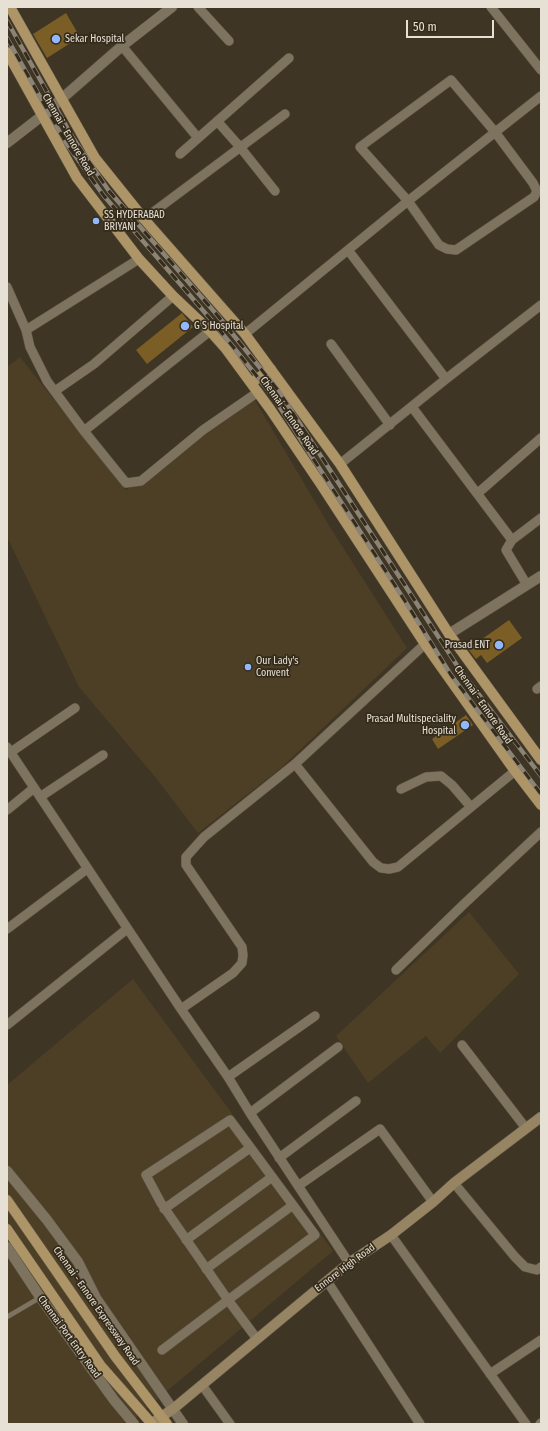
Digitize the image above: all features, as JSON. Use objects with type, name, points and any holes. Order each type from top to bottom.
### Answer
[{"type":"main road","name":"Chennai - Ennore Road","points":[[10,7],[95,158],[144,219],[245,334],[271,369],[340,464],[449,634],[541,760]]},
{"type":"main road","name":"Chennai - Ennore Road","points":[[7,52],[77,178],[139,259],[173,296],[210,331],[226,349],[258,392],[320,483],[425,644],[515,771],[541,805]]},
{"type":"main road","points":[[251,383],[271,369]]},
{"type":"main road","name":"Ennore High Road","points":[[152,1424],[165,1420],[173,1409],[349,1263],[391,1235],[433,1202],[454,1183],[541,1116]]},
{"type":"main road","name":"Chennai - Ennore Expressway Road","points":[[7,1200],[115,1356],[165,1420]]},
{"type":"main road","points":[[7,1229],[101,1366],[152,1424]]},
{"type":"street","points":[[7,143],[43,116],[122,46],[172,7]]},
{"type":"street","points":[[198,7],[229,41]]},
{"type":"street","points":[[491,7],[541,70]]},
{"type":"street","points":[[122,46],[198,138]]},
{"type":"street","points":[[180,154],[289,58]]},
{"type":"street","points":[[451,80],[495,132],[533,183],[537,191],[534,198],[456,250],[447,249],[439,245],[408,200],[360,148],[451,80]]},
{"type":"street","points":[[245,334],[408,200],[541,96]]},
{"type":"street","points":[[144,219],[285,114]]},
{"type":"street","points":[[217,121],[275,191]]},
{"type":"street","points":[[348,250],[446,379]]},
{"type":"street","points":[[26,330],[139,259]]},
{"type":"street","points":[[8,290],[26,330],[30,347],[47,381],[84,431],[126,483],[140,481],[203,430],[258,392]]},
{"type":"street","points":[[55,391],[94,364],[173,296]]},
{"type":"street","points":[[340,464],[446,379],[541,306]]},
{"type":"street","points":[[84,431],[210,331]]},
{"type":"street","points":[[331,344],[390,425]]},
{"type":"street","points":[[412,407],[512,540]]},
{"type":"street","points":[[478,493],[541,438]]},
{"type":"street","points":[[527,584],[506,550],[512,540],[541,518]]},
{"type":"street","points":[[449,634],[541,576]]},
{"type":"street","points":[[180,1009],[233,973],[242,963],[243,954],[242,947],[186,865],[186,857],[204,837],[295,764],[425,644]]},
{"type":"street","points":[[75,708],[9,750],[180,1009],[228,1077],[279,1158],[349,1263]]},
{"type":"street","points":[[40,798],[103,755]]},
{"type":"street","points":[[295,764],[373,862],[381,868],[389,869],[398,867],[515,771]]},
{"type":"street","points":[[401,789],[426,777],[441,776],[452,785],[471,807]]},
{"type":"street","points":[[7,810],[34,788]]},
{"type":"street","points":[[396,970],[541,832]]},
{"type":"street","points":[[7,929],[87,868]]},
{"type":"street","points":[[7,1025],[127,929]]},
{"type":"street","points":[[228,1077],[315,1016]]},
{"type":"street","points":[[462,1045],[525,1127]]},
{"type":"street","points":[[250,1113],[338,1047]]},
{"type":"street","points":[[279,1158],[356,1101]]},
{"type":"street","points":[[162,1350],[228,1300],[315,1235],[230,1120],[146,1175],[164,1209],[228,1300],[257,1339]]},
{"type":"street","points":[[298,1186],[380,1129],[433,1202]]},
{"type":"street","points":[[164,1209],[250,1148]]},
{"type":"street","points":[[7,1171],[47,1220],[78,1262],[96,1298],[183,1424]]},
{"type":"street","points":[[186,1240],[272,1177]]},
{"type":"street","points":[[454,1183],[525,1267],[537,1270],[541,1267]]},
{"type":"street","points":[[206,1269],[293,1205]]},
{"type":"street","points":[[391,1235],[526,1424]]},
{"type":"street","name":"Chennai Port Entry Road","points":[[7,1247],[40,1297],[114,1400],[134,1424]]},
{"type":"street","points":[[327,1281],[420,1424]]},
{"type":"street","points":[[490,1374],[541,1340]]},
{"type":"street","points":[[202,1385],[230,1424]]},
{"type":"lane","points":[[7,1317],[50,1292]]},
{"type":"shaded area","points":[[20,357],[126,490],[253,397],[330,527],[407,648],[281,768],[198,833],[156,778],[79,687],[7,537],[7,367]]},
{"type":"shaded area","points":[[469,912],[519,974],[440,1053],[426,1036],[368,1083],[336,1036]]},
{"type":"shaded area","points":[[133,979],[333,1251],[128,1424],[7,1424],[7,1085]]},
{"type":"building","points":[[66,13],[80,37],[47,58],[33,34]]},
{"type":"building","points":[[182,313],[193,327],[147,364],[136,350]]},
{"type":"building","points":[[509,620],[522,638],[487,663],[481,655],[476,659],[468,649]]},
{"type":"building","points":[[466,715],[473,725],[438,749],[432,739]]},
{"type":"railway","points":[[7,21],[73,138],[109,191],[218,316],[278,390],[458,667],[541,776]]},
{"type":"railway","points":[[7,38],[66,143],[104,196],[213,322],[272,395],[451,675],[541,794]]},
{"type":"place","name":"Sekar Hospital","points":[[56,39]]},
{"type":"place","name":"SS HYDERABAD BRIYANI","points":[[96,221]]},
{"type":"place","name":"G S Hospital","points":[[185,326]]},
{"type":"place","name":"Prasad ENT","points":[[499,645]]},
{"type":"place","name":"Our Lady's Convent","points":[[248,667]]},
{"type":"place","name":"Prasad Multispeciality Hospital","points":[[465,725]]}]
